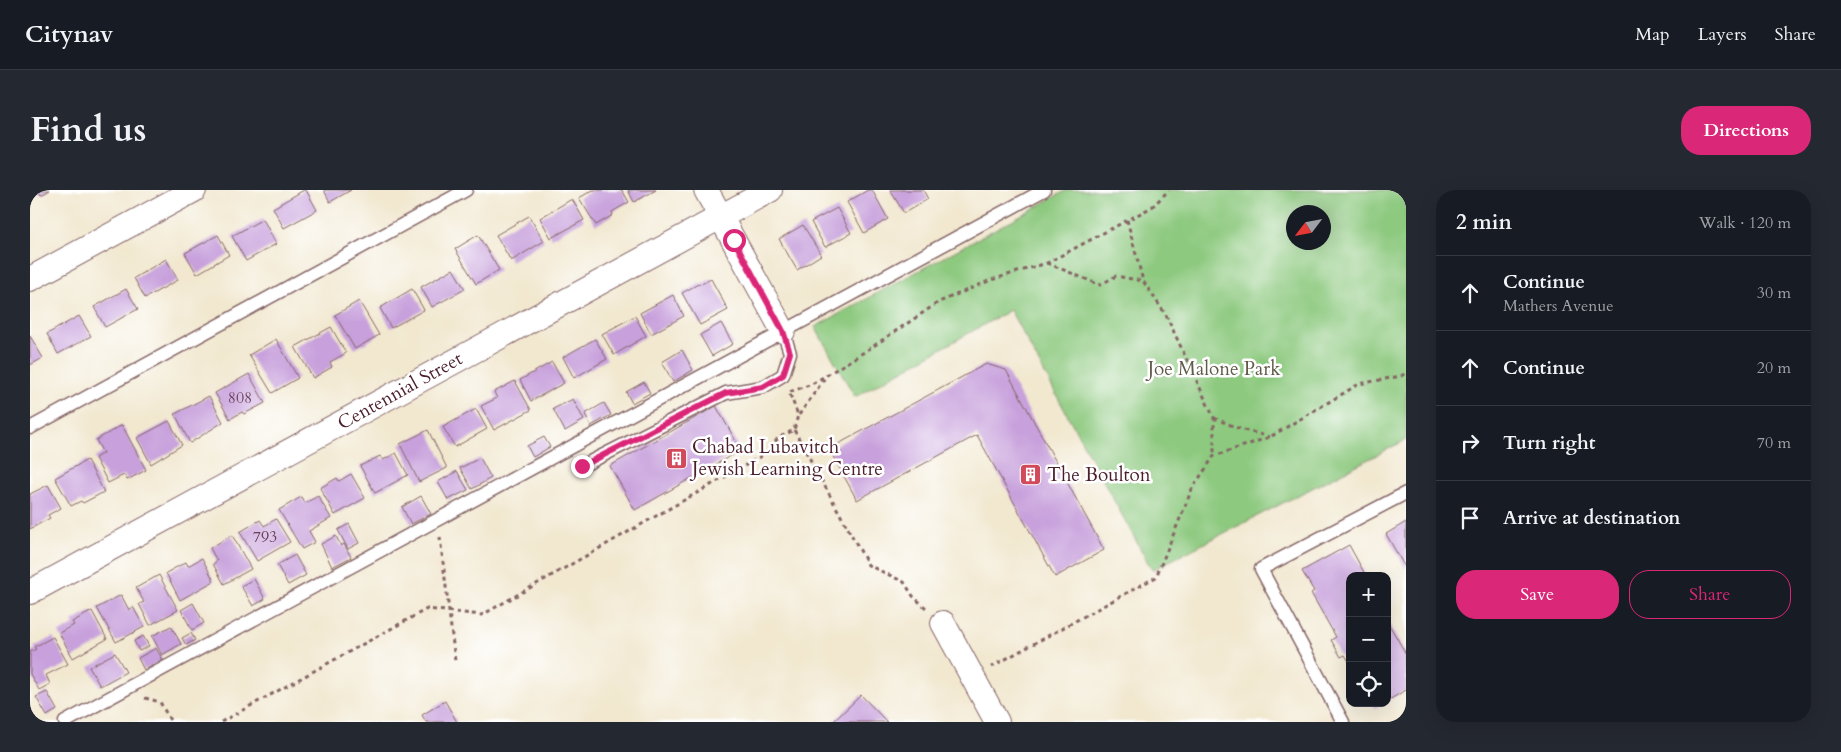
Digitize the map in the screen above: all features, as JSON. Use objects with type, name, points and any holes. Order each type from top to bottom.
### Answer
[{"type":"street","points":[[30,279],[194,190]]},
{"type":"street","points":[[706,190],[783,331]]},
{"type":"street","name":"Centennial Street","points":[[30,592],[770,190]]},
{"type":"street","points":[[943,623],[997,722]]},
{"type":"lane","points":[[30,428],[466,190]]},
{"type":"lane","points":[[65,722],[1044,190]]},
{"type":"lane","points":[[582,466],[726,393],[763,387],[783,375],[790,353],[783,331]]},
{"type":"lane","points":[[1343,722],[1261,569],[1406,493]]},
{"type":"path","points":[[798,415],[789,392],[812,384],[828,372],[869,349],[939,302],[991,280],[1047,263],[1152,207],[1169,190]]},
{"type":"path","points":[[973,677],[1156,576],[1192,489],[1214,456],[1214,418],[1166,315],[1143,281],[1127,220]]},
{"type":"path","points":[[1047,263],[1100,285],[1116,276],[1143,281]]},
{"type":"path","points":[[828,372],[798,415],[794,430],[868,565],[904,582],[913,596],[943,623]]},
{"type":"path","points":[[1214,456],[1270,437],[1359,384],[1401,376],[1406,373]]},
{"type":"path","points":[[1214,418],[1240,429],[1270,437]]},
{"type":"path","points":[[221,722],[427,609],[482,615],[767,453],[778,438],[794,430]]},
{"type":"path","points":[[438,519],[455,661]]},
{"type":"path","points":[[138,702],[146,698],[160,702],[172,722]]},
{"type":"green space","name":"Joe Malone Park","points":[[1067,190],[1406,190],[1406,440],[1152,570],[1010,310],[855,397],[815,327]]},
{"type":"building","points":[[38,190],[50,190],[41,195]]},
{"type":"building","points":[[306,190],[317,210],[284,228],[273,208]]},
{"type":"building","points":[[324,190],[351,190],[330,202]]},
{"type":"building","points":[[593,190],[622,190],[629,202],[612,212],[613,215],[596,225],[579,198]]},
{"type":"building","points":[[628,190],[656,190],[634,202]]},
{"type":"building","points":[[868,190],[872,190],[888,219],[864,233],[847,202]]},
{"type":"building","points":[[890,190],[923,190],[928,199],[904,213]]},
{"type":"building","points":[[572,199],[584,220],[551,238],[540,218]]},
{"type":"building","points":[[837,208],[851,233],[825,247],[811,222]]},
{"type":"building","points":[[529,216],[544,241],[511,261],[496,235]]},
{"type":"building","points":[[263,219],[276,244],[246,261],[232,236]]},
{"type":"building","points":[[803,225],[821,255],[797,270],[779,239]]},
{"type":"building","points":[[218,235],[229,255],[197,274],[185,253]]},
{"type":"building","points":[[478,235],[499,270],[476,284],[455,249]]},
{"type":"building","points":[[166,259],[178,280],[145,298],[134,278]]},
{"type":"building","points":[[453,269],[465,289],[432,307],[421,287]]},
{"type":"building","points":[[711,279],[728,310],[700,325],[682,293]]},
{"type":"building","points":[[126,289],[138,309],[105,327],[94,307]]},
{"type":"building","points":[[412,289],[424,310],[391,328],[380,308]]},
{"type":"building","points":[[673,295],[684,316],[651,334],[640,313]]},
{"type":"building","points":[[359,301],[379,335],[355,349],[335,315]]},
{"type":"building","points":[[79,316],[91,336],[58,354],[47,334]]},
{"type":"building","points":[[635,316],[646,336],[614,355],[602,334]]},
{"type":"building","points":[[721,323],[733,344],[712,356],[700,335]]},
{"type":"building","points":[[331,327],[346,353],[330,362],[332,367],[313,378],[295,347]]},
{"type":"building","points":[[30,336],[43,358],[30,365]]},
{"type":"building","points":[[276,339],[298,378],[272,393],[249,355]]},
{"type":"building","points":[[595,339],[607,359],[574,378],[563,357]]},
{"type":"building","points":[[682,350],[693,370],[673,382],[662,362]]},
{"type":"building","points":[[552,362],[564,383],[531,401],[520,380]]},
{"type":"building","name":"The Boulton","points":[[986,364],[1006,370],[1104,550],[1055,577],[977,435],[857,500],[829,449]]},
{"type":"building","points":[[249,374],[265,403],[230,419],[215,393]]},
{"type":"building","points":[[515,381],[531,410],[494,430],[481,406],[497,398],[494,392]]},
{"type":"building","points":[[644,382],[650,393],[632,403],[626,392]]},
{"type":"building","points":[[209,396],[223,422],[190,443],[175,414]]},
{"type":"building","points":[[573,399],[584,420],[565,431],[553,409]]},
{"type":"building","points":[[604,403],[611,415],[591,426],[585,414]]},
{"type":"building","name":"Chabad Lubavitch Jewish Learning Centre","points":[[716,406],[741,450],[635,510],[610,466]]},
{"type":"building","points":[[476,409],[487,429],[455,447],[443,427]]},
{"type":"building","points":[[169,421],[182,445],[151,464],[137,438]]},
{"type":"building","points":[[122,425],[146,470],[127,480],[124,475],[108,483],[95,458],[103,453],[96,440]]},
{"type":"building","points":[[428,430],[447,468],[419,482],[400,444]]},
{"type":"building","points":[[544,437],[550,447],[533,457],[527,446]]},
{"type":"building","points":[[396,453],[408,475],[375,493],[360,466],[380,456],[383,460]]},
{"type":"building","points":[[480,458],[491,478],[472,489],[460,468]]},
{"type":"building","points":[[87,460],[104,492],[83,503],[81,501],[71,506],[55,478]]},
{"type":"building","points":[[457,471],[468,490],[448,500],[438,482]]},
{"type":"building","points":[[351,474],[365,498],[335,515],[320,488],[337,478],[339,481]]},
{"type":"building","points":[[48,485],[61,508],[48,515],[50,518],[30,529],[30,494]]},
{"type":"building","points":[[318,496],[331,518],[309,531],[315,542],[302,549],[279,510],[301,497],[305,503]]},
{"type":"building","points":[[421,496],[431,514],[411,524],[402,507]]},
{"type":"building","points":[[276,519],[290,542],[257,561],[240,532],[260,520],[264,526]]},
{"type":"building","points":[[1406,522],[1406,569],[1386,534]]},
{"type":"building","points":[[349,524],[359,543],[348,549],[338,530]]},
{"type":"building","points":[[232,535],[251,569],[224,584],[213,564],[217,561],[210,548]]},
{"type":"building","points":[[336,536],[341,546],[344,544],[351,557],[332,567],[321,544]]},
{"type":"building","points":[[1349,545],[1364,572],[1346,572],[1346,657],[1345,655],[1341,657],[1331,640],[1336,637],[1311,593],[1314,591],[1302,571]]},
{"type":"building","points":[[295,555],[306,575],[288,585],[277,565]]},
{"type":"building","points":[[202,558],[214,581],[180,600],[166,573],[186,562],[188,566]]},
{"type":"building","points":[[159,575],[178,610],[150,625],[139,604],[144,602],[136,588]]},
{"type":"building","points":[[254,579],[265,599],[253,606],[241,586]]},
{"type":"building","points":[[121,595],[129,610],[133,607],[144,627],[116,642],[97,608]]},
{"type":"building","points":[[193,603],[204,623],[192,630],[181,610]]},
{"type":"building","points":[[92,611],[107,639],[73,658],[59,633],[74,625],[72,622]]},
{"type":"building","points":[[171,626],[181,644],[162,655],[152,636]]},
{"type":"building","points":[[1391,628],[1406,654],[1406,690],[1391,699]]},
{"type":"building","points":[[191,633],[195,640],[186,645],[182,638]]},
{"type":"building","points":[[143,636],[149,646],[139,651],[134,641]]},
{"type":"building","points":[[53,637],[68,664],[46,675],[50,684],[39,690],[30,674],[30,652],[36,649],[34,647]]},
{"type":"building","points":[[156,648],[163,660],[144,670],[138,658]]},
{"type":"building","points":[[115,653],[126,672],[100,686],[89,667]]},
{"type":"building","points":[[47,692],[57,710],[47,716],[36,697]]},
{"type":"building","points":[[861,695],[887,722],[833,722]]},
{"type":"building","points":[[445,701],[457,722],[426,722],[422,715]]},
{"type":"place","name":"Chabad Lubavitch Jewish Learning Centre","points":[[676,458]]},
{"type":"place","name":"The Boulton","points":[[1031,475]]},
{"type":"route","points":[[582,466],[726,393],[763,387],[783,375],[790,353],[783,331],[734,240]]}]
